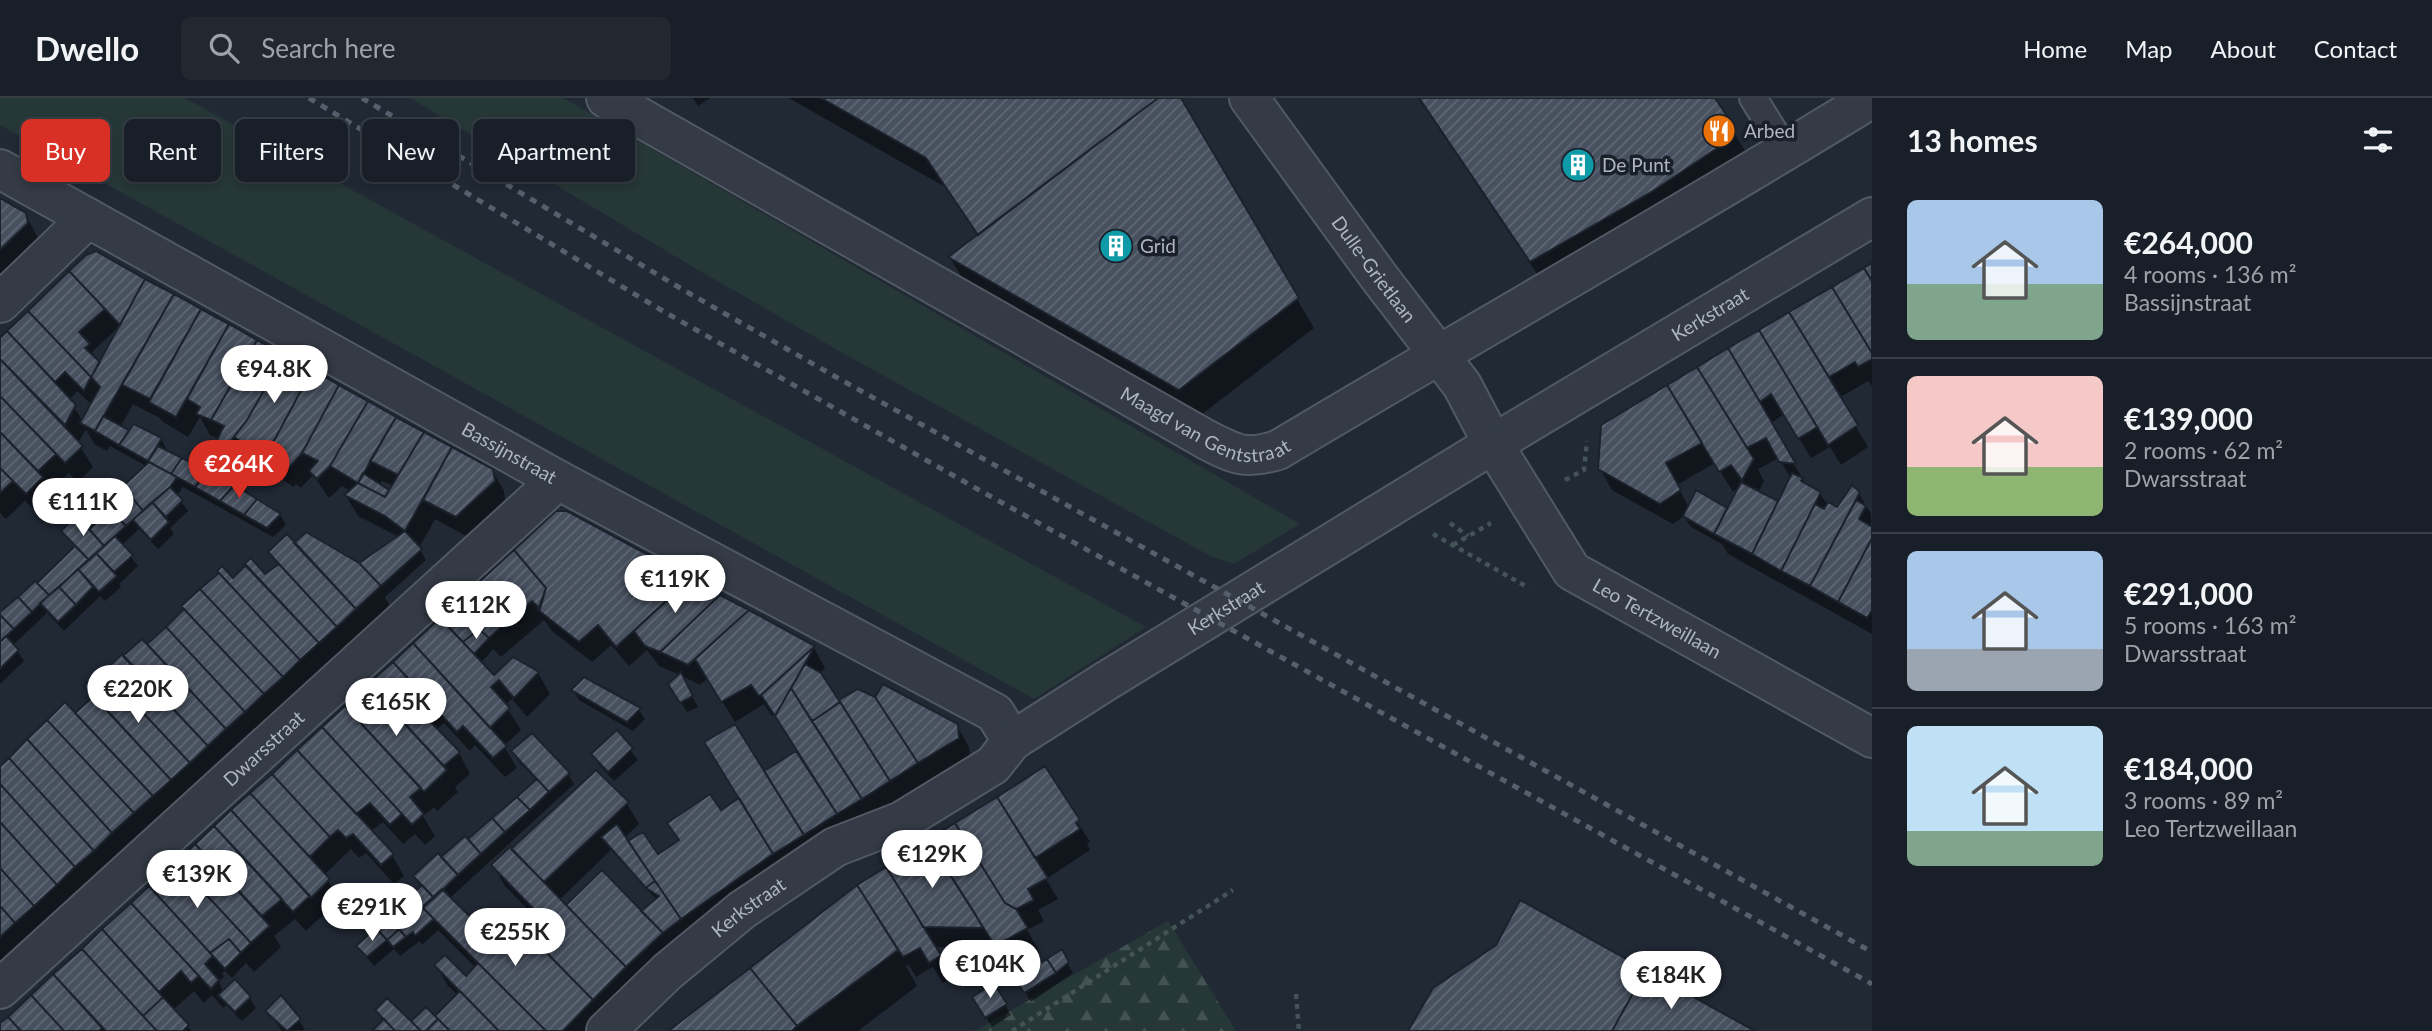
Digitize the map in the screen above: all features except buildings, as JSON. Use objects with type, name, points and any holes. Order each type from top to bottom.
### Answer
[{"type":"street","name":"Maagd van Gentstraat","points":[[606,98],[1231,453],[1257,457],[1278,450],[1872,98]]},
{"type":"street","name":"Dulle-Grietlaan","points":[[1249,98],[1371,266],[1462,385],[1493,444]]},
{"type":"street","name":"Bassijnstraat","points":[[0,169],[558,480],[995,713],[1012,741]]},
{"type":"street","name":"Kerkstraat","points":[[606,1031],[667,972],[742,910],[835,847],[902,821],[993,765],[1012,741],[1117,674],[1872,217]]},
{"type":"street","points":[[0,303],[88,218]]},
{"type":"street","name":"Leo Tertzweillaan","points":[[1493,444],[1572,570],[1872,738]]},
{"type":"street","name":"Dwarsstraat","points":[[0,989],[558,480]]},
{"type":"lane","points":[[1753,98],[1786,151]]},
{"type":"path","points":[[1012,1031],[1233,890]]},
{"type":"path","points":[[1296,994],[1299,1031]]},
{"type":"green space","points":[[0,98],[185,98],[235,126],[235,182],[338,182],[1146,627],[1034,699],[103,182],[110,182],[110,119],[21,119],[21,137],[0,125]]},
{"type":"green space","points":[[410,98],[564,98],[600,119],[473,119],[473,136],[459,127],[459,119],[445,119]]},
{"type":"green space","points":[[635,139],[1300,524],[1234,564],[1212,557],[693,267],[551,182],[635,182]]},
{"type":"green space","points":[[1168,921],[1236,1031],[975,1031]]},
{"type":"railway","points":[[309,98],[661,310],[979,490],[1872,984]]},
{"type":"railway","points":[[362,98],[680,288],[836,377],[1872,952]]},
{"type":"place","name":"Arbed","points":[[1719,131]]},
{"type":"place","name":"De Punt","points":[[1578,165]]},
{"type":"place","name":"Grid","points":[[1116,246]]}]
